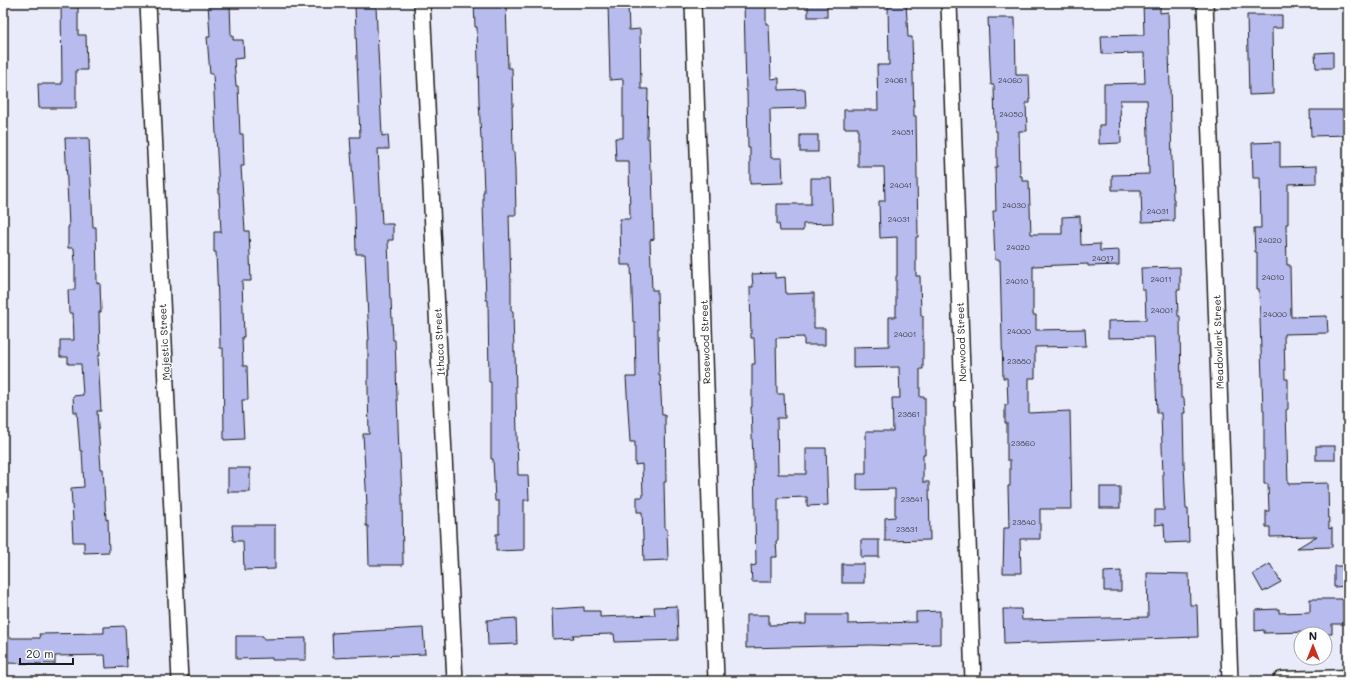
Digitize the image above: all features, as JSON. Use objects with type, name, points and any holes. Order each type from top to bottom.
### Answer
[{"type":"street","name":"Majestic Street","points":[[148,3],[180,681]]},
{"type":"street","name":"Ithaca Street","points":[[422,3],[455,681]]},
{"type":"street","name":"Rosewood Street","points":[[693,3],[716,681]]},
{"type":"street","name":"Norwood Street","points":[[949,3],[973,681]]},
{"type":"street","name":"Meadowlark Street","points":[[1206,3],[1230,681]]},
{"type":"street","points":[[1282,681],[1348,679]]},
{"type":"building","points":[[61,3],[78,3],[78,35],[86,35],[87,70],[76,70],[76,108],[39,108],[38,84],[62,84]]},
{"type":"building","points":[[208,3],[230,3],[231,36],[233,36],[233,40],[243,40],[244,58],[234,59],[236,86],[238,86],[240,134],[243,134],[244,166],[241,166],[245,231],[249,231],[251,281],[242,281],[244,337],[242,337],[243,366],[247,366],[248,400],[242,400],[244,439],[224,440],[223,348],[220,348],[216,252],[214,252],[214,232],[221,232],[213,74],[210,74],[207,37],[210,37]]},
{"type":"building","points":[[474,3],[506,3],[508,68],[512,68],[513,151],[516,215],[509,215],[511,311],[513,311],[515,352],[518,475],[528,475],[529,500],[524,500],[524,550],[496,551],[496,534],[499,534],[499,501],[495,501],[493,459],[491,459],[491,382],[489,382],[488,300],[486,300],[483,204],[484,192],[477,27],[475,27]]},
{"type":"building","points":[[608,3],[628,3],[629,30],[640,29],[641,89],[648,89],[647,138],[649,138],[650,170],[652,170],[654,239],[650,240],[652,290],[657,290],[659,375],[662,415],[665,415],[666,482],[664,482],[665,529],[667,529],[668,560],[644,561],[642,512],[637,512],[637,497],[643,497],[642,464],[635,465],[635,442],[630,442],[626,377],[636,377],[635,322],[633,322],[631,265],[621,265],[620,219],[630,219],[629,161],[616,161],[615,138],[623,138],[623,79],[610,80]]},
{"type":"building","points":[[744,3],[766,3],[766,24],[769,24],[771,79],[779,78],[779,90],[805,89],[806,108],[770,109],[771,158],[782,158],[783,183],[750,184]]},
{"type":"building","points":[[808,3],[827,3],[827,17],[808,17]]},
{"type":"building","points":[[888,3],[906,3],[908,37],[912,37],[914,116],[916,116],[918,237],[916,237],[916,276],[920,276],[921,316],[923,316],[923,369],[920,369],[920,397],[925,397],[925,454],[923,454],[923,482],[929,482],[930,540],[885,541],[885,518],[895,517],[895,489],[857,490],[857,474],[866,474],[866,431],[893,431],[892,398],[900,398],[899,367],[853,368],[853,347],[889,346],[889,317],[896,317],[897,237],[880,238],[879,201],[885,201],[884,167],[858,167],[858,128],[844,128],[844,110],[878,110],[877,65],[889,65]]},
{"type":"building","points":[[1143,3],[1160,3],[1160,13],[1168,12],[1174,221],[1142,222],[1141,190],[1112,190],[1112,175],[1149,174],[1147,100],[1120,100],[1121,143],[1099,144],[1099,125],[1104,125],[1104,84],[1145,83],[1144,53],[1102,54],[1101,36],[1144,35]]},
{"type":"building","points":[[355,6],[376,6],[382,136],[388,135],[389,149],[378,149],[382,224],[393,224],[393,240],[388,240],[390,299],[393,340],[395,340],[402,497],[403,565],[369,565],[368,526],[366,526],[367,505],[363,434],[369,434],[369,340],[365,254],[356,254],[355,211],[350,137],[360,137]]},
{"type":"building","points":[[1247,15],[1282,15],[1282,28],[1272,28],[1273,94],[1249,95]]},
{"type":"building","points":[[988,18],[1015,18],[1016,75],[1029,75],[1030,103],[1026,103],[1027,131],[1019,131],[1020,176],[1022,176],[1022,181],[1029,181],[1031,234],[1062,234],[1062,217],[1080,216],[1081,245],[1100,244],[1100,251],[1119,250],[1119,265],[1088,266],[1088,264],[1033,266],[1033,315],[1036,315],[1036,330],[1085,329],[1086,346],[1035,347],[1035,378],[1029,378],[1029,413],[1070,411],[1072,509],[1040,509],[1040,539],[1020,539],[1021,573],[1003,573],[1004,528],[1009,528],[1008,486],[1010,486],[1010,460],[1007,460],[1007,423],[1005,423],[1005,405],[1008,405],[1007,378],[1003,378],[1000,260],[995,260],[993,211],[996,211],[995,167],[997,167],[997,131],[995,131],[994,85],[991,85]]},
{"type":"building","points":[[1333,52],[1333,68],[1316,68],[1315,53]]},
{"type":"building","points":[[1310,110],[1348,110],[1348,135],[1311,136]]},
{"type":"building","points":[[800,135],[818,135],[818,152],[800,152]]},
{"type":"building","points":[[65,138],[89,138],[93,227],[96,227],[97,284],[100,283],[101,312],[99,312],[100,356],[98,356],[101,411],[97,411],[101,469],[103,469],[106,520],[108,519],[109,552],[84,553],[84,542],[73,542],[71,488],[84,487],[82,451],[80,451],[77,412],[74,412],[73,396],[83,395],[81,364],[68,364],[68,357],[60,357],[60,340],[74,340],[73,313],[69,313],[68,290],[75,290],[75,263],[74,248],[68,248],[69,227]]},
{"type":"building","points":[[1280,142],[1280,167],[1317,166],[1317,183],[1288,184],[1288,224],[1286,224],[1287,265],[1290,265],[1291,317],[1327,316],[1328,333],[1284,334],[1285,379],[1288,379],[1288,409],[1286,410],[1288,484],[1328,483],[1329,529],[1332,528],[1332,547],[1297,548],[1317,536],[1270,537],[1270,527],[1266,527],[1266,511],[1269,511],[1268,484],[1264,484],[1264,410],[1259,289],[1257,289],[1257,252],[1255,252],[1254,228],[1261,228],[1260,178],[1253,178],[1252,143]]},
{"type":"building","points":[[811,178],[831,178],[833,223],[803,224],[803,231],[780,231],[779,224],[777,224],[777,204],[811,204]]},
{"type":"building","points":[[1180,267],[1180,290],[1177,290],[1178,316],[1180,316],[1181,398],[1184,398],[1185,413],[1183,413],[1184,464],[1189,542],[1165,543],[1164,524],[1155,525],[1155,510],[1164,510],[1161,413],[1157,413],[1154,337],[1108,338],[1108,321],[1146,320],[1145,290],[1142,290],[1141,268]]},
{"type":"building","points":[[775,273],[775,278],[785,277],[786,294],[814,293],[814,328],[825,328],[825,345],[804,345],[804,337],[776,338],[777,394],[784,394],[785,418],[777,418],[778,474],[806,474],[806,448],[826,448],[828,505],[807,506],[807,497],[778,498],[778,541],[776,541],[777,557],[771,557],[771,582],[752,582],[751,566],[756,565],[754,461],[751,407],[752,364],[755,364],[754,338],[751,338],[750,287],[753,287],[752,274]]},
{"type":"building","points":[[1316,446],[1335,446],[1335,460],[1316,460]]},
{"type":"building","points":[[228,468],[250,468],[250,492],[228,492]]},
{"type":"building","points":[[1100,487],[1120,487],[1120,508],[1100,508]]},
{"type":"building","points":[[232,525],[275,525],[275,569],[244,570],[243,541],[233,541]]},
{"type":"building","points":[[861,540],[879,540],[879,557],[861,557]]},
{"type":"building","points":[[842,564],[864,564],[864,583],[842,583]]},
{"type":"building","points":[[1270,564],[1281,582],[1263,592],[1253,574]]},
{"type":"building","points":[[1334,566],[1348,566],[1348,586],[1334,587]]},
{"type":"building","points":[[1121,571],[1121,591],[1104,591],[1104,572]]},
{"type":"building","points":[[1147,573],[1189,574],[1190,605],[1197,605],[1198,637],[1004,644],[1003,609],[1021,609],[1022,620],[1148,617]]},
{"type":"building","points":[[1310,599],[1343,599],[1344,624],[1332,624],[1332,626],[1293,626],[1293,632],[1264,633],[1264,630],[1255,631],[1255,610],[1279,609],[1279,613],[1310,612]]},
{"type":"building","points":[[677,606],[678,640],[615,642],[614,634],[573,635],[574,638],[553,639],[552,609],[584,607],[584,611],[600,611],[600,617],[655,615],[654,607]]},
{"type":"building","points":[[940,611],[940,644],[902,646],[871,645],[746,648],[746,615],[769,615],[769,625],[806,624],[806,615],[848,615],[848,624],[916,622],[916,612]]},
{"type":"building","points":[[516,618],[517,644],[488,645],[487,620]]},
{"type":"building","points":[[125,626],[127,667],[106,668],[105,655],[55,656],[55,664],[3,663],[3,638],[40,638],[39,634],[104,633],[104,627]]},
{"type":"building","points":[[423,628],[425,654],[333,658],[332,633]]},
{"type":"building","points":[[236,636],[263,636],[263,639],[306,638],[306,660],[272,660],[272,658],[236,659]]}]
